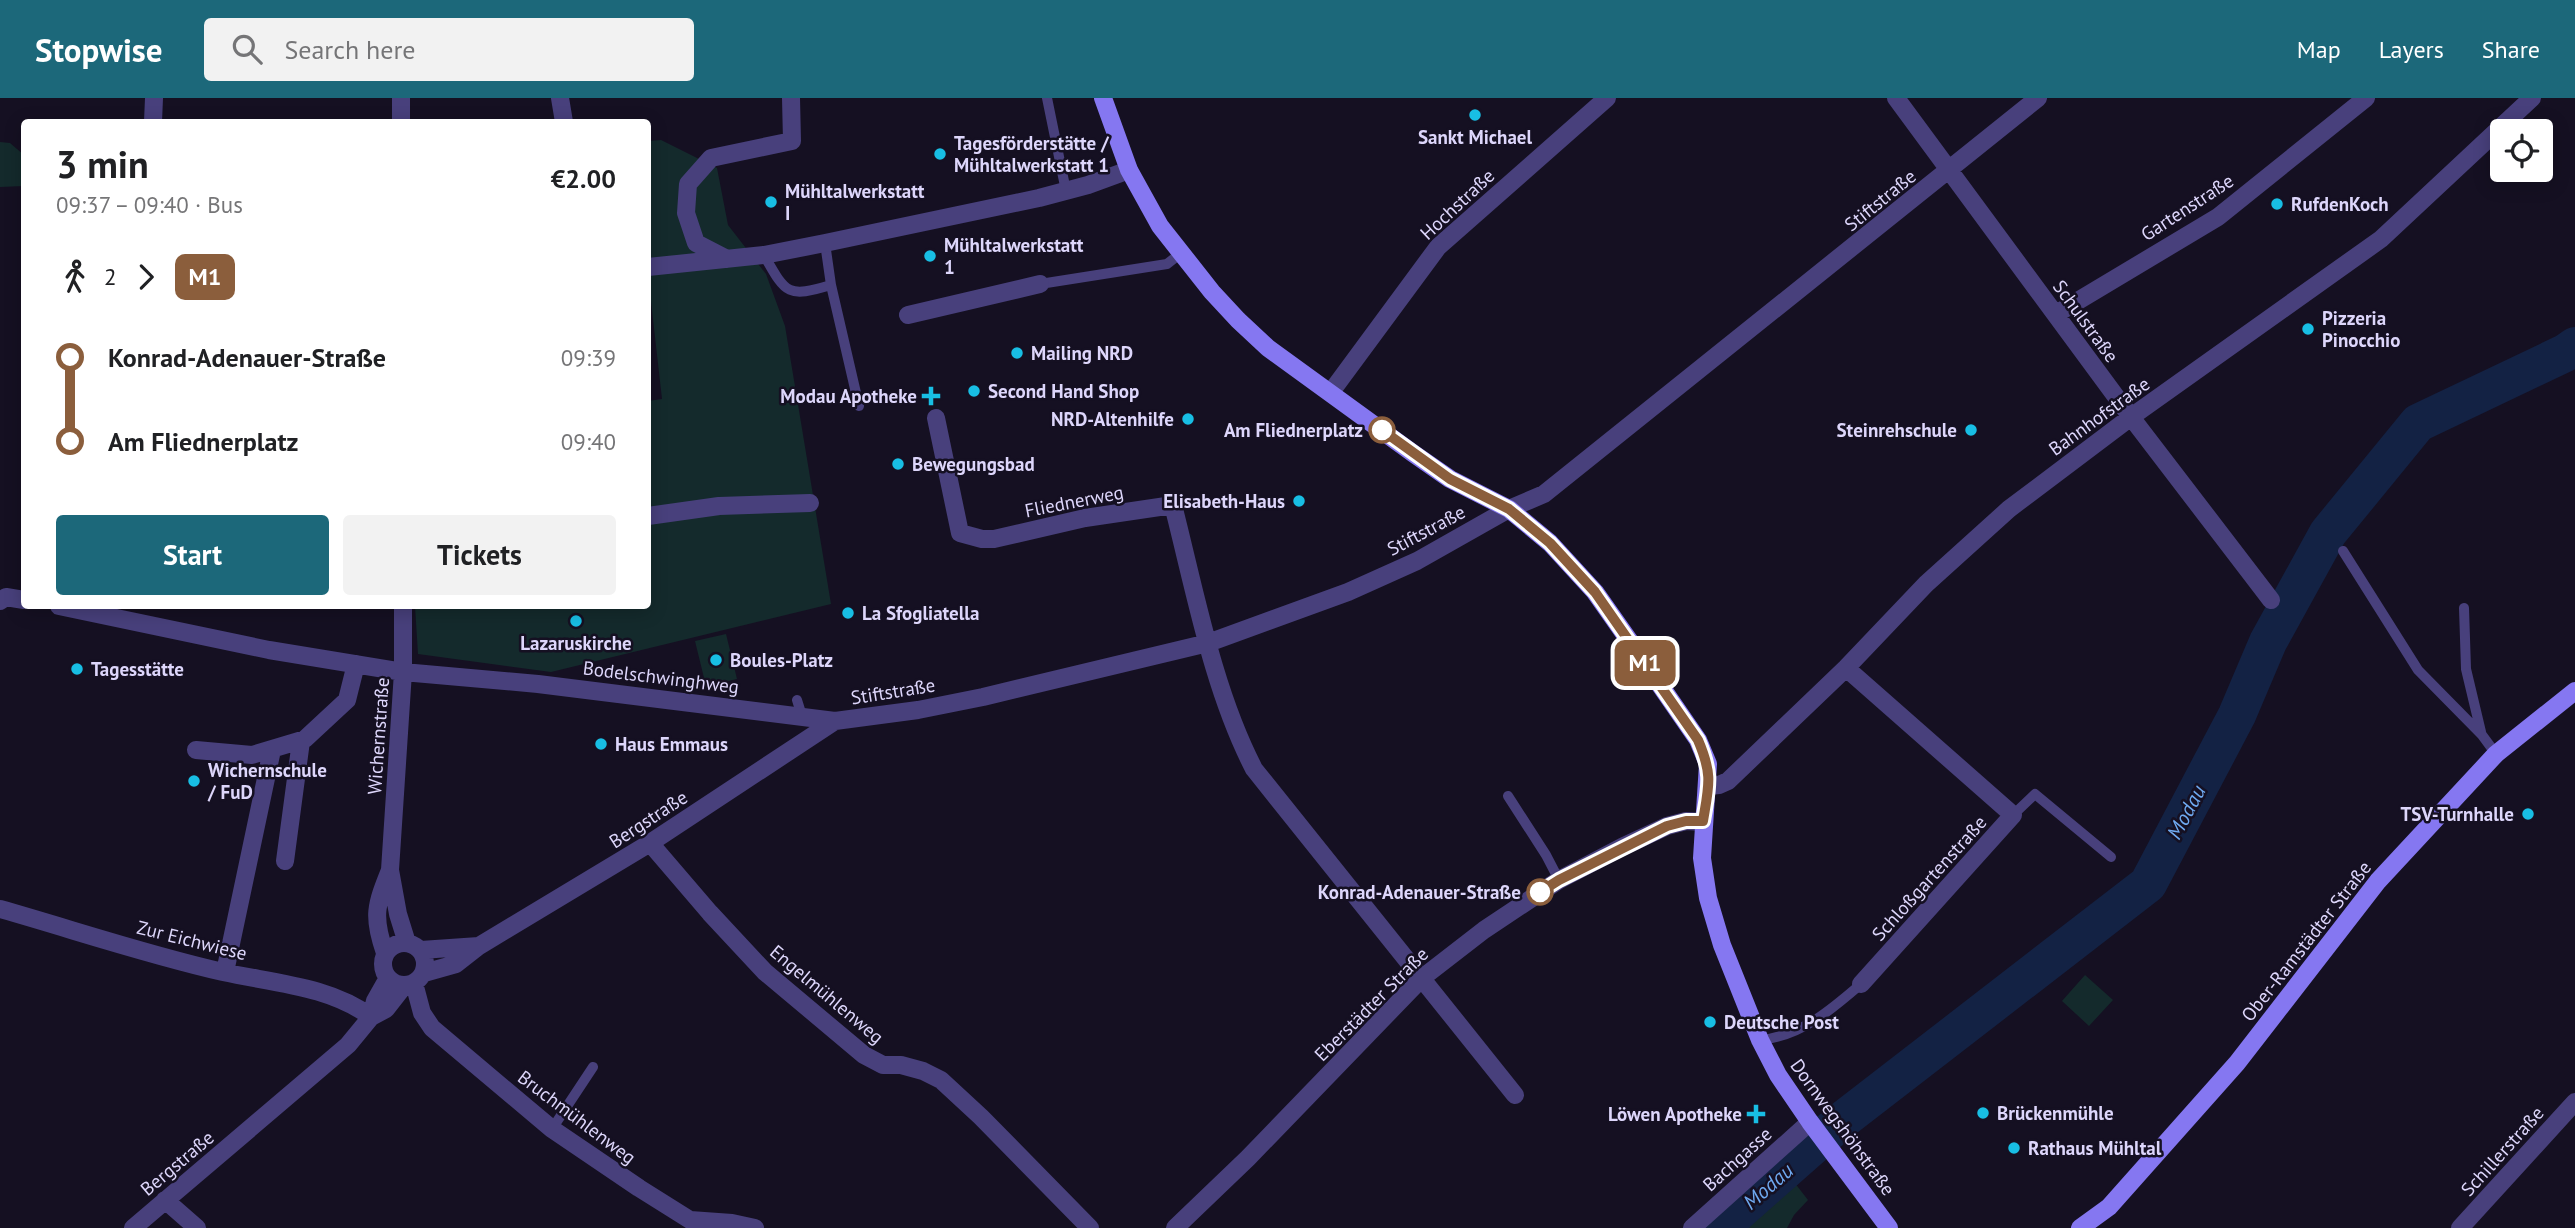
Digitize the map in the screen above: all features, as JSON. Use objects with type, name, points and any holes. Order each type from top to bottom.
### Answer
[{"type":"street","points":[[153,119],[154,98]]},
{"type":"street","points":[[401,98],[401,119]]},
{"type":"street","points":[[560,98],[564,119]]},
{"type":"street","points":[[727,259],[696,243],[686,213],[688,184],[711,158],[792,141],[791,98]]},
{"type":"street","name":"Dornwegshöhstraße","points":[[1103,98],[1129,170],[1160,226],[1212,292],[1268,348],[1450,479],[1509,509],[1550,543],[1595,592],[1698,740],[1709,764],[1702,858],[1709,898],[1722,945],[1760,1040],[1778,1075],[1889,1228]]},
{"type":"street","name":"Hochstraße","points":[[1331,392],[1438,247],[1606,98]]},
{"type":"street","name":"Schulstraße","points":[[1896,98],[2131,417],[2271,600]]},
{"type":"street","name":"Stiftstraße","points":[[835,721],[918,710],[983,697],[1208,643],[1371,582],[1417,561],[1509,509],[1544,494],[2038,98]]},
{"type":"street","name":"Gartenstraße","points":[[2056,314],[2218,217],[2366,98]]},
{"type":"street","name":"Bahnhofstraße","points":[[1709,786],[1728,781],[1846,668],[1926,584],[2009,509],[2131,417],[2381,239],[2532,98]]},
{"type":"street","points":[[651,267],[764,255],[825,243],[1066,191],[1129,170]]},
{"type":"street","points":[[908,314],[1040,284]]},
{"type":"street","name":"Fliednerweg","points":[[936,418],[960,533],[994,539],[1085,519],[1173,505],[1208,643]]},
{"type":"street","points":[[651,516],[719,506],[810,503]]},
{"type":"street","points":[[0,601],[6,597],[21,600]]},
{"type":"street","name":"Wichernstraße","points":[[403,609],[403,672],[390,870],[398,914],[414,946]]},
{"type":"street","name":"Bodelschwinghweg","points":[[107,610],[269,650],[403,672],[799,708],[835,721]]},
{"type":"street","points":[[1208,643],[1241,745],[1254,769],[1515,1095]]},
{"type":"street","points":[[197,750],[252,755],[301,741],[347,700],[356,664]]},
{"type":"street","name":"Schloßgartenstraße","points":[[1846,668],[2013,815],[1861,984]]},
{"type":"street","name":"Ober-Ramstädter Straße","points":[[2080,1228],[2109,1207],[2237,1063],[2378,881],[2496,754],[2575,691]]},
{"type":"street","name":"Bergstraße","points":[[133,1228],[348,1045],[371,1017],[375,1001],[407,980],[456,964],[479,946],[650,843],[835,721]]},
{"type":"street","points":[[285,862],[301,741]]},
{"type":"street","points":[[225,972],[272,750]]},
{"type":"street","name":"Eberstädter Straße","points":[[1175,1228],[1248,1158],[1422,978],[1484,930],[1559,880],[1667,826],[1686,821],[1703,821]]},
{"type":"street","name":"Engelmühlenweg","points":[[650,843],[756,962],[801,1003],[864,1055],[883,1065],[901,1065],[923,1070],[941,1080],[1090,1228]]},
{"type":"street","name":"Wichernstraße","points":[[386,953],[378,932],[377,901],[390,870]]},
{"type":"street","name":"Zur Eichwiese","points":[[0,909],[225,972],[335,996],[357,1006],[371,1017]]},
{"type":"street","name":"Bergstraße","points":[[386,953],[399,943],[414,946],[479,946]]},
{"type":"street","points":[[386,953],[383,970],[407,980],[426,965],[414,946]]},
{"type":"street","name":"Bruchmühlenweg","points":[[407,980],[432,1028],[552,1129],[593,1159],[690,1220],[732,1223],[755,1228]]},
{"type":"street","name":"Schillerstraße","points":[[2460,1228],[2575,1102]]},
{"type":"street","name":"Bachgasse","points":[[1692,1228],[1810,1122]]},
{"type":"street","points":[[165,1200],[197,1228]]},
{"type":"lane","points":[[1047,98],[1066,191]]},
{"type":"lane","points":[[825,243],[831,285],[859,406]]},
{"type":"lane","points":[[1040,284],[1167,264],[1181,253]]},
{"type":"lane","points":[[764,255],[781,285],[793,291],[806,292],[831,285]]},
{"type":"lane","points":[[2343,551],[2418,670],[2482,735],[2496,754]]},
{"type":"lane","points":[[2464,608],[2466,669],[2482,735]]},
{"type":"lane","points":[[2013,815],[2035,794],[2111,857]]},
{"type":"lane","points":[[1508,796],[1559,880]]},
{"type":"lane","name":"Schloßgartenstraße","points":[[1760,1040],[1779,1038],[1823,1017],[1861,984]]},
{"type":"lane","points":[[552,1129],[593,1067]]},
{"type":"green space","points":[[661,140],[717,168],[728,225],[766,274],[785,326],[831,604],[551,672],[418,654],[415,609],[651,609],[651,401],[662,399],[651,302],[651,141]]},
{"type":"green space","points":[[0,142],[10,143],[21,152],[21,186],[0,187]]},
{"type":"green space","name":"Boules-Platz","points":[[726,634],[737,679],[706,686],[695,641]]},
{"type":"green space","points":[[2085,975],[2113,1000],[2089,1026],[2062,1001]]},
{"type":"green space","points":[[1797,1143],[1812,1163],[1751,1217],[1794,1182],[1808,1200],[1794,1215],[1787,1228],[1706,1228]]},
{"type":"waterway","name":"Modau","points":[[1720,1228],[1840,1122],[2148,884],[2237,715],[2268,642],[2328,533],[2418,423],[2575,346]]},
{"type":"bus line","name":"M1","points":[[1382,430],[1450,479],[1509,509],[1550,543],[1595,592],[1698,740],[1709,764],[1709,786],[1703,821],[1686,821],[1667,826],[1540,892]]},
{"type":"place","name":"Sankt Michael","points":[[1475,115]]},
{"type":"place","name":"Tagesförderstätte / Mühltalwerkstatt 1","points":[[940,154]]},
{"type":"place","name":"Mühltalwerkstatt I","points":[[771,202]]},
{"type":"place","name":"RufdenKoch","points":[[2277,204]]},
{"type":"place","name":"Mühltalwerkstatt 1","points":[[930,256]]},
{"type":"place","name":"Pizzeria Pinocchio","points":[[2308,329]]},
{"type":"place","name":"Mailing NRD","points":[[1017,353]]},
{"type":"place","name":"Second Hand Shop","points":[[974,391]]},
{"type":"place","name":"Modau Apotheke","points":[[931,396]]},
{"type":"place","name":"NRD-Altenhilfe","points":[[1188,419]]},
{"type":"place","name":"Am Fliednerplatz","points":[[1382,430]]},
{"type":"place","name":"Steinrehschule","points":[[1971,430]]},
{"type":"place","name":"Bewegungsbad","points":[[898,464]]},
{"type":"place","name":"Elisabeth-Haus","points":[[1299,501]]},
{"type":"place","name":"La Sfogliatella","points":[[848,613]]},
{"type":"place","name":"Lazaruskirche","points":[[576,621]]},
{"type":"place","name":"Boules-Platz","points":[[716,660]]},
{"type":"place","name":"Tagesstätte","points":[[77,669]]},
{"type":"place","name":"Haus Emmaus","points":[[601,744]]},
{"type":"place","name":"Wichernschule / FuD","points":[[194,781]]},
{"type":"place","name":"TSV-Turnhalle","points":[[2528,814]]},
{"type":"place","name":"Konrad-Adenauer-Straße","points":[[1540,892]]},
{"type":"place","name":"Deutsche Post","points":[[1710,1022]]},
{"type":"place","name":"Brückenmühle","points":[[1983,1113]]},
{"type":"place","name":"Löwen Apotheke","points":[[1756,1114]]},
{"type":"place","name":"Rathaus Mühltal","points":[[2014,1148]]}]
